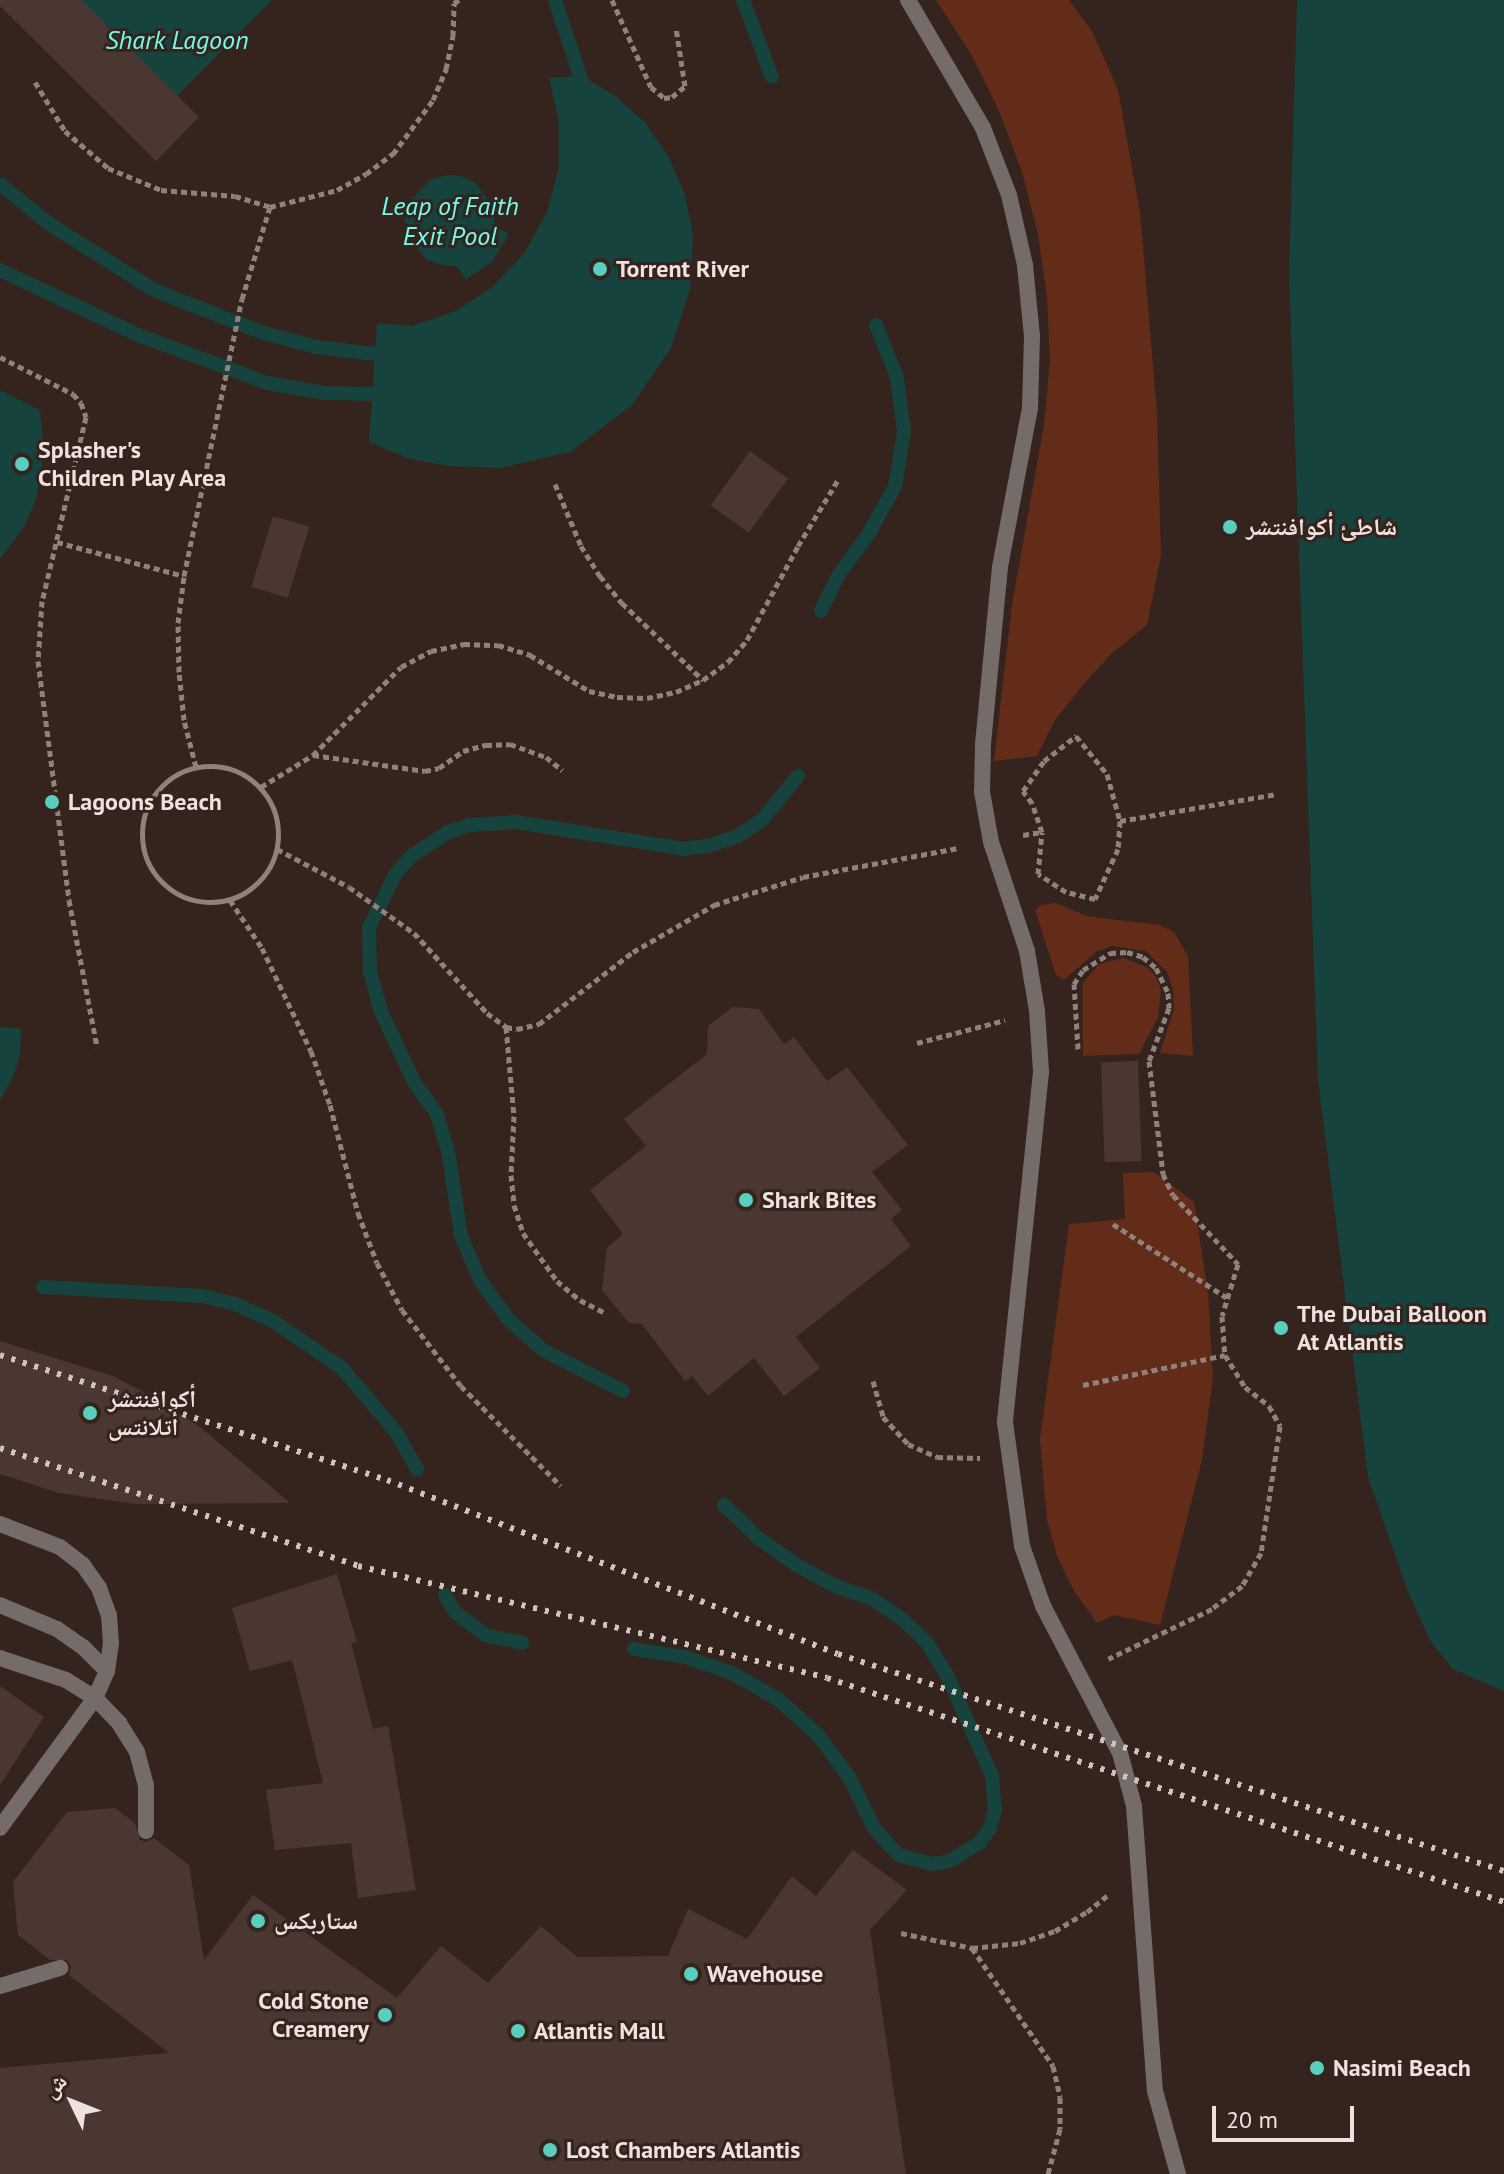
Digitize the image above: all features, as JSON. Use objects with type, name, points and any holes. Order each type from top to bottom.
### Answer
[{"type":"street","points":[[908,0],[983,128],[1009,195],[1028,293],[1032,336],[1030,408],[1000,567],[983,745],[982,792],[991,842],[1027,951],[1037,1011],[1041,1072],[1005,1422],[1022,1546],[1043,1606],[1120,1753],[1134,1806],[1155,2091],[1178,2174]]},
{"type":"street","points":[[0,1524],[60,1547],[83,1565],[99,1588],[109,1615],[111,1643],[107,1671],[95,1698],[0,1828]]},
{"type":"street","points":[[0,1605],[57,1629],[83,1647],[107,1671]]},
{"type":"street","points":[[0,1658],[66,1680],[95,1698],[119,1723],[137,1752],[146,1786],[146,1831]]},
{"type":"street","points":[[0,1986],[60,1968]]},
{"type":"path","points":[[612,0],[651,87],[664,98],[672,97],[685,86],[676,28]]},
{"type":"path","points":[[35,82],[65,131],[108,168],[161,190],[223,194],[270,207],[337,190],[366,174],[400,145],[433,100],[446,69],[453,36],[455,1]]},
{"type":"path","points":[[196,767],[184,720],[179,672],[178,623],[184,576],[242,299],[270,207]]},
{"type":"path","points":[[0,357],[73,394],[81,403],[86,417],[42,601],[38,661],[75,937],[97,1047]]},
{"type":"path","points":[[261,787],[313,755],[401,667],[431,651],[464,644],[498,645],[530,655],[589,691],[617,697],[647,698],[676,692],[703,680],[728,662],[747,640],[838,480]]},
{"type":"path","points":[[555,484],[571,526],[600,576],[622,603],[703,680]]},
{"type":"path","points":[[57,542],[184,576]]},
{"type":"path","points":[[1076,736],[1107,774],[1120,821],[1118,849],[1095,899],[1066,892],[1038,874],[1042,832],[1032,803],[1023,791],[1044,761],[1076,736]]},
{"type":"path","points":[[313,755],[425,771],[439,768],[463,751],[486,745],[510,744],[546,757],[562,770]]},
{"type":"path","points":[[220,765],[242,773],[261,787],[273,805],[279,827],[277,849],[268,871],[252,889],[230,900],[207,903],[183,898],[164,885],[149,866],[142,842],[144,817],[154,794],[173,777],[196,767],[220,765]]},
{"type":"path","points":[[1120,821],[1277,794]]},
{"type":"path","points":[[1023,835],[1042,832]]},
{"type":"path","points":[[277,849],[349,887],[414,933],[487,1013],[506,1027],[529,1028],[539,1024],[672,927],[743,894],[803,877],[991,842]]},
{"type":"path","points":[[230,900],[268,961],[311,1051],[330,1105],[358,1213],[377,1263],[402,1310],[461,1386],[561,1486]]},
{"type":"path","points":[[1078,1049],[1074,984],[1083,970],[1102,956],[1127,952],[1143,957],[1164,979],[1169,1008],[1149,1061],[1163,1174],[1173,1195],[1238,1264],[1222,1316],[1225,1355],[1233,1372],[1245,1387],[1269,1406],[1280,1426],[1261,1553],[1242,1586],[1212,1609],[1078,1673]]},
{"type":"path","points":[[917,1043],[1007,1019]]},
{"type":"path","points":[[506,1027],[514,1116],[511,1175],[514,1205],[523,1233],[557,1281],[606,1313]]},
{"type":"path","points":[[1113,1224],[1226,1297]]},
{"type":"path","points":[[1083,1385],[1225,1355]]},
{"type":"path","points":[[873,1381],[883,1417],[908,1444],[937,1457],[1009,1457]]},
{"type":"path","points":[[901,1933],[972,1948],[1020,1943],[1055,1931],[1087,1912],[1140,1862]]},
{"type":"path","points":[[972,1948],[1053,2066],[1060,2097],[1060,2129],[1048,2174]]},
{"type":"shaded area","points":[[936,0],[1069,0],[1092,31],[1118,90],[1140,212],[1157,412],[1161,556],[1147,625],[1111,654],[1083,685],[1055,720],[1037,756],[994,761],[1012,605],[1044,425],[1050,361],[1047,297],[1038,234],[1022,172],[999,111],[971,54]]},
{"type":"shaded area","points":[[1056,903],[1086,916],[1160,925],[1174,932],[1188,956],[1193,1056],[1160,1053],[1174,1009],[1173,990],[1167,972],[1146,951],[1112,946],[1096,952],[1064,980],[1056,975],[1035,910],[1041,905]]},
{"type":"shaded area","points":[[1124,958],[1148,968],[1156,977],[1161,990],[1158,1017],[1139,1054],[1083,1056],[1083,983],[1099,964]]},
{"type":"shaded area","points":[[1154,1172],[1194,1202],[1208,1292],[1213,1378],[1202,1460],[1160,1625],[1114,1615],[1097,1623],[1074,1591],[1057,1556],[1047,1519],[1040,1439],[1069,1224],[1125,1219],[1123,1173]]},
{"type":"water","name":"Shark Lagoon","points":[[81,0],[272,0],[177,96]]},
{"type":"water","points":[[1297,0],[1504,0],[1504,1691],[1453,1669],[1431,1642],[1410,1597],[1368,1477],[1318,1080],[1289,274]]},
{"type":"water","name":"Torrent River","points":[[582,76],[617,97],[646,124],[669,157],[685,195],[693,235],[690,289],[671,348],[632,405],[570,452],[500,468],[450,466],[410,459],[369,442],[377,323],[412,326],[456,311],[494,286],[525,252],[547,212],[559,168],[559,122],[549,78]]},
{"type":"water","name":"Leap of Faith Exit Pool","points":[[446,175],[461,176],[476,183],[494,209],[495,226],[509,234],[492,262],[466,279],[457,266],[441,265],[426,259],[407,235],[405,219],[408,203],[430,180]]},
{"type":"water","name":"Splasher's Children Play Area","points":[[0,390],[40,410],[44,452],[36,500],[24,527],[0,559]]},
{"type":"water","points":[[0,1027],[21,1029],[20,1054],[13,1077],[0,1100]]},
{"type":"building","points":[[0,0],[81,0],[199,117],[156,161],[0,6]]},
{"type":"building","points":[[750,451],[788,479],[749,533],[711,505]]},
{"type":"building","points":[[273,516],[309,527],[288,598],[251,587]]},
{"type":"building","name":"Shark Bites","points":[[733,1007],[759,1009],[784,1044],[794,1037],[827,1081],[847,1067],[908,1145],[872,1172],[902,1210],[891,1219],[911,1246],[796,1337],[820,1368],[784,1396],[754,1358],[708,1396],[692,1376],[685,1381],[642,1324],[629,1323],[602,1290],[607,1248],[623,1234],[590,1190],[646,1146],[624,1119],[707,1054],[708,1026]]},
{"type":"building","points":[[1138,1061],[1141,1161],[1105,1162],[1101,1062]]},
{"type":"building","name":"أكوافنتشر أتلانتس","points":[[0,1341],[113,1376],[159,1400],[200,1427],[290,1503],[135,1504],[59,1493],[0,1474]]},
{"type":"building","points":[[337,1574],[357,1642],[351,1643],[373,1729],[388,1726],[416,1890],[358,1898],[351,1843],[275,1850],[266,1790],[323,1783],[292,1660],[250,1671],[232,1608]]},
{"type":"building","points":[[0,1686],[44,1717],[0,1785]]},
{"type":"building","name":"Atlantis Mall","points":[[115,1808],[135,1823],[140,1840],[147,1842],[154,1838],[189,1865],[204,1960],[253,1895],[397,1998],[441,1946],[488,1983],[541,1926],[577,1957],[668,1956],[688,1909],[747,1939],[792,1876],[816,1896],[853,1850],[907,1890],[870,1930],[906,2174],[0,2174],[0,2068],[169,2053],[69,1975],[71,1966],[67,1960],[50,1960],[18,1935],[13,1882],[67,1812]]},
{"type":"waterway","points":[[555,0],[586,94]]},
{"type":"waterway","points":[[743,0],[772,77]]},
{"type":"waterway","points":[[0,184],[48,223],[154,290],[263,333],[317,347],[391,356]]},
{"type":"waterway","points":[[0,270],[138,335],[268,383],[324,393],[373,394],[391,390]]},
{"type":"waterway","points":[[821,611],[838,576],[869,533],[895,486],[904,432],[897,377],[876,325]]},
{"type":"waterway","points":[[623,1391],[543,1350],[508,1319],[480,1280],[461,1236],[448,1151],[437,1114],[414,1082],[380,1009],[370,971],[369,928],[395,875],[410,857],[448,832],[470,825],[516,822],[684,849],[711,845],[738,836],[762,820],[798,776]]},
{"type":"waterway","points":[[43,1287],[203,1296],[235,1304],[273,1321],[342,1368],[396,1432],[417,1469]]},
{"type":"waterway","points":[[634,1649],[685,1657],[734,1674],[779,1700],[818,1735],[849,1777],[874,1828],[898,1855],[932,1864],[950,1861],[980,1842],[990,1828],[995,1811],[992,1776],[947,1675],[928,1644],[902,1619],[871,1598],[835,1586],[795,1564],[757,1537],[724,1505]]},
{"type":"waterway","points":[[445,1595],[455,1612],[485,1635],[522,1643]]},
{"type":"railway","points":[[0,1355],[387,1480],[838,1654],[1504,1871]]},
{"type":"railway","points":[[0,1448],[358,1566],[827,1678],[1504,1902]]},
{"type":"place","name":"Torrent River","points":[[600,269]]},
{"type":"place","name":"Splasher's Children Play Area","points":[[22,464]]},
{"type":"place","name":"شاطئ أكوافنتشر","points":[[1230,527]]},
{"type":"place","name":"Lagoons Beach","points":[[52,802]]},
{"type":"place","name":"Shark Bites","points":[[746,1200]]},
{"type":"place","name":"The Dubai Balloon At Atlantis","points":[[1281,1328]]},
{"type":"place","name":"أكوافنتشر أتلانتس","points":[[90,1413]]},
{"type":"place","name":"ستاربكس","points":[[258,1921]]},
{"type":"place","name":"Wavehouse","points":[[691,1974]]},
{"type":"place","name":"Cold Stone Creamery","points":[[385,2015]]},
{"type":"place","name":"Atlantis Mall","points":[[518,2031]]},
{"type":"place","name":"Nasimi Beach","points":[[1317,2068]]},
{"type":"place","name":"Lost Chambers Atlantis","points":[[550,2150]]}]
